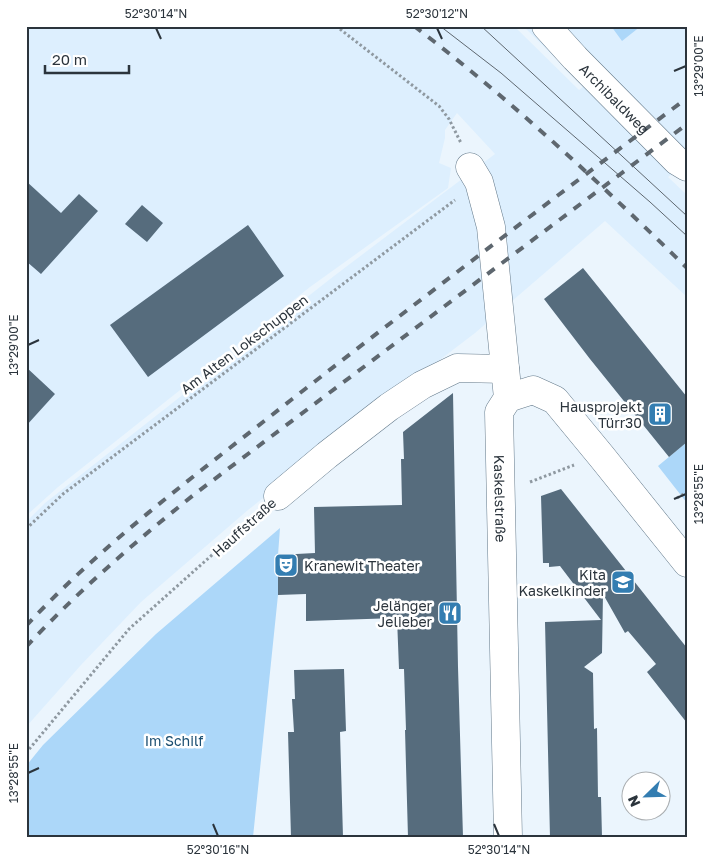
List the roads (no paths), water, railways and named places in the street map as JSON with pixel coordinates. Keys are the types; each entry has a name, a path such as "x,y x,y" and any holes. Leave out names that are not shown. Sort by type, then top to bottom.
{"street":[{"name":"Archibaldweg","path":"546,26 575,58 677,160 687,167"},
{"name":"Kaskelstraße","path":"474,174 491,227 508,398 499,412 508,837"},
{"name":"Hauffstraße","path":"278,496 389,407 422,385 457,368 505,368"},
{"path":"508,398 533,390 555,400 687,563"}],"tram line":[{"path":"440,26 501,73 687,236"},
{"path":"481,26 687,216"}],"railway":[{"path":"414,26 485,83 554,143 687,268"},
{"path":"26,626 88,565 154,508 389,324 687,98"},
{"path":"26,647 108,567 196,493 687,124"}],"place":[{"name":"Hausprojekt Türr30","path":"660,414"},
{"name":"Kranewit Theater","path":"286,565"},
{"name":"Kita Kaskelkinder","path":"623,582"},
{"name":"Jelänger Jelieber","path":"450,613"}],"park label":[{"name":"Im Schilf","path":"174,740"}]}
